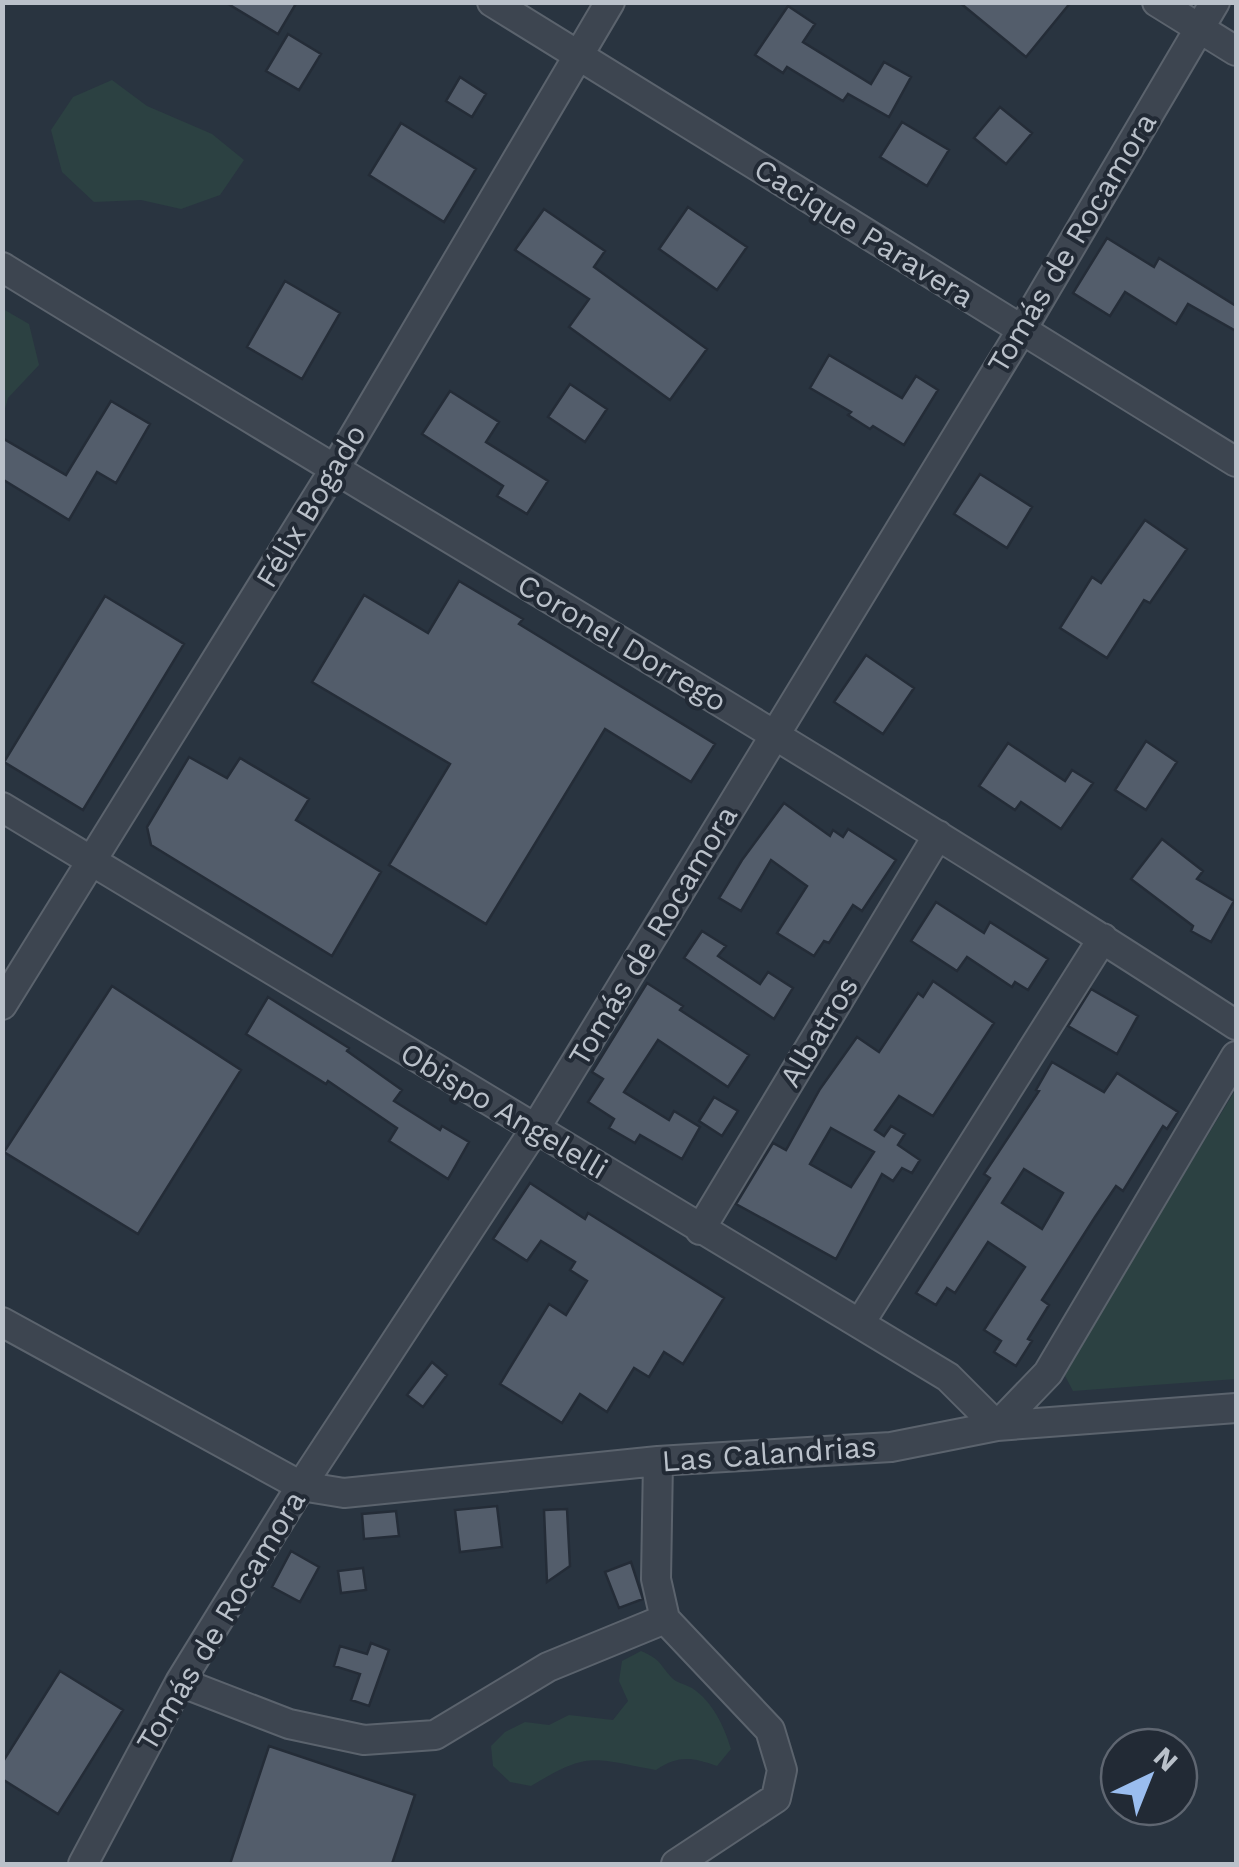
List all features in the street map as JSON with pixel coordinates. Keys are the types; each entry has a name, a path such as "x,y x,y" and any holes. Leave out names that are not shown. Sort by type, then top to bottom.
{"street":[{"name":"Cacique Paravera","path":"492,2 1236,462"},
{"name":"Félix Bogado","path":"2,1005 334,470 610,2"},
{"path":"1157,2 1236,51"},
{"name":"Tomás de Rocamora","path":"84,1864 180,1682 301,1486 535,1129 1021,331 1215,2"},
{"name":"Coronel Dorrego","path":"2,266 938,834 1236,1025"},
{"name":"Obispo Angelelli","path":"2,807 948,1377 997,1426"},
{"name":"Albatros","path":"700,1230 938,834"},
{"path":"860,1323 1103,938"},
{"path":"997,1426 1048,1373 1236,1056"},
{"path":"2,1322 301,1486"},
{"name":"Las Calandrias","path":"301,1486 344,1492 658,1461 891,1446 997,1426 1236,1408"},
{"path":"658,1461 656,1579 665,1619 770,1730 782,1770 776,1798 676,1864"},
{"path":"180,1682 289,1724 364,1740 435,1735 548,1667 665,1619"}],"green space":[{"path":"112,80 147,106 212,134 244,160 220,195 181,209 141,200 94,202 62,172 51,130 73,97"},
{"path":"3,309 29,324 39,365 8,398 3,416"},
{"path":"1236,1089 1236,1379 1073,1391 1063,1372"},
{"path":"641,1651 656,1659 673,1679 692,1688 712,1707 731,1749 717,1766 685,1759 656,1770 591,1760 566,1767 531,1786 510,1782 493,1766 491,1746 505,1732 525,1722 549,1725 569,1715 613,1720 628,1701 619,1681 622,1661"}],"building":[{"path":"225,2 297,2 278,34"},
{"path":"959,2 1071,2 1026,57"},
{"path":"788,6 815,24 803,42 871,84 884,62 911,77 889,117 848,94 843,101 787,67 783,73 755,55"},
{"path":"288,34 321,54 299,90 266,71"},
{"path":"460,77 486,94 472,117 446,101"},
{"path":"1000,107 1032,133 1006,164 974,138"},
{"path":"902,122 949,150 927,186 880,157"},
{"path":"401,123 476,169 444,222 369,175"},
{"path":"688,207 747,247 717,290 659,249"},
{"path":"544,209 605,251 594,267 707,349 670,400 569,327 589,299 515,250"},
{"path":"1107,238 1154,267 1159,258 1236,306 1236,331 1188,304 1176,324 1125,292 1110,316 1073,293"},
{"path":"285,281 340,313 302,379 247,347"},
{"path":"829,355 902,398 916,376 938,390 904,445 873,426 870,429 848,415 851,412 810,388"},
{"path":"570,384 607,409 585,442 548,417"},
{"path":"450,391 499,422 486,442 548,481 527,514 497,496 503,486 422,434"},
{"path":"111,401 150,424 116,483 97,472 69,520 2,479 2,438 66,475"},
{"path":"980,474 1032,507 1007,548 954,514"},
{"path":"1145,520 1187,549 1150,603 1144,600 1107,658 1060,628 1092,577 1101,583"},
{"path":"459,581 523,619 519,624 715,744 691,782 605,729 486,924 389,865 450,764 312,682 364,595 428,633"},
{"path":"105,596 184,644 83,810 4,762"},
{"path":"866,655 914,688 883,734 834,702"},
{"path":"1146,741 1177,762 1146,810 1115,790"},
{"path":"1008,743 1065,781 1072,770 1093,783 1061,829 1021,802 1015,810 979,786"},
{"path":"189,757 227,778 240,758 309,799 296,820 381,872 332,956 151,845 147,827"},
{"path":"784,803 830,836 833,830 843,837 848,829 896,860 862,911 853,905 829,943 824,941 814,956 777,933 807,886 771,860 741,911 719,898"},
{"path":"1162,839 1203,871 1197,879 1234,901 1211,942 1191,931 1193,926 1131,879"},
{"path":"936,902 984,933 990,922 1048,959 1028,990 1015,982 1012,987 967,957 957,971 911,941"},
{"path":"702,931 726,946 718,956 760,984 768,972 793,988 774,1019 684,958"},
{"path":"933,981 994,1023 933,1116 899,1096 875,1130 884,1136 891,1126 905,1134 898,1145 920,1160 912,1173 902,1168 893,1181 882,1174 836,1259 736,1204 773,1143 786,1150 820,1089 857,1037 879,1052 918,993 923,997","holes":["831,1128 874,1152 851,1187 810,1164"]},
{"path":"647,983 683,1006 680,1010 749,1055 728,1087 658,1040 624,1092 669,1120 674,1111 700,1127 682,1159 640,1135 635,1143 609,1128 614,1119 588,1102 603,1079 592,1072"},
{"path":"112,986 241,1070 138,1234 4,1152"},
{"path":"1091,989 1138,1016 1117,1054 1068,1026"},
{"path":"268,997 349,1048 347,1051 402,1090 394,1101 440,1130 442,1126 469,1142 448,1179 389,1141 397,1128 328,1081 326,1084 246,1034"},
{"path":"1052,1062 1104,1092 1117,1073 1178,1112 1167,1129 1163,1126 1123,1191 1116,1186 1042,1300 1049,1305 1016,1366 994,1352 1001,1341 984,1330 1025,1267 1021,1264 988,1242 955,1293 947,1288 936,1305 916,1293 990,1178 984,1174 1039,1091 1036,1090","holes":["1024,1169 1063,1193 1042,1229 1002,1203"]},
{"path":"714,1097 738,1111 722,1136 699,1121"},
{"path":"530,1183 585,1219 588,1213 724,1298 683,1364 664,1352 649,1377 634,1368 607,1412 580,1394 562,1423 500,1384 549,1304 566,1315 587,1281 570,1270 575,1262 541,1241 527,1261 493,1239"},
{"path":"432,1362 447,1375 423,1407 407,1395"},
{"path":"497,1506 502,1547 460,1552 455,1510"},
{"path":"567,1509 570,1566 547,1582 544,1510"},
{"path":"396,1511 399,1536 364,1539 362,1514"},
{"path":"291,1551 319,1567 300,1602 272,1587"},
{"path":"631,1562 643,1599 619,1608 605,1572"},
{"path":"363,1568 366,1590 341,1593 338,1571"},
{"path":"371,1643 389,1650 369,1706 351,1700 360,1674 334,1666 340,1646 367,1654"},
{"path":"60,1671 123,1710 58,1814 2,1779 2,1763"},
{"path":"269,1746 415,1795 392,1864 230,1864"}]}
